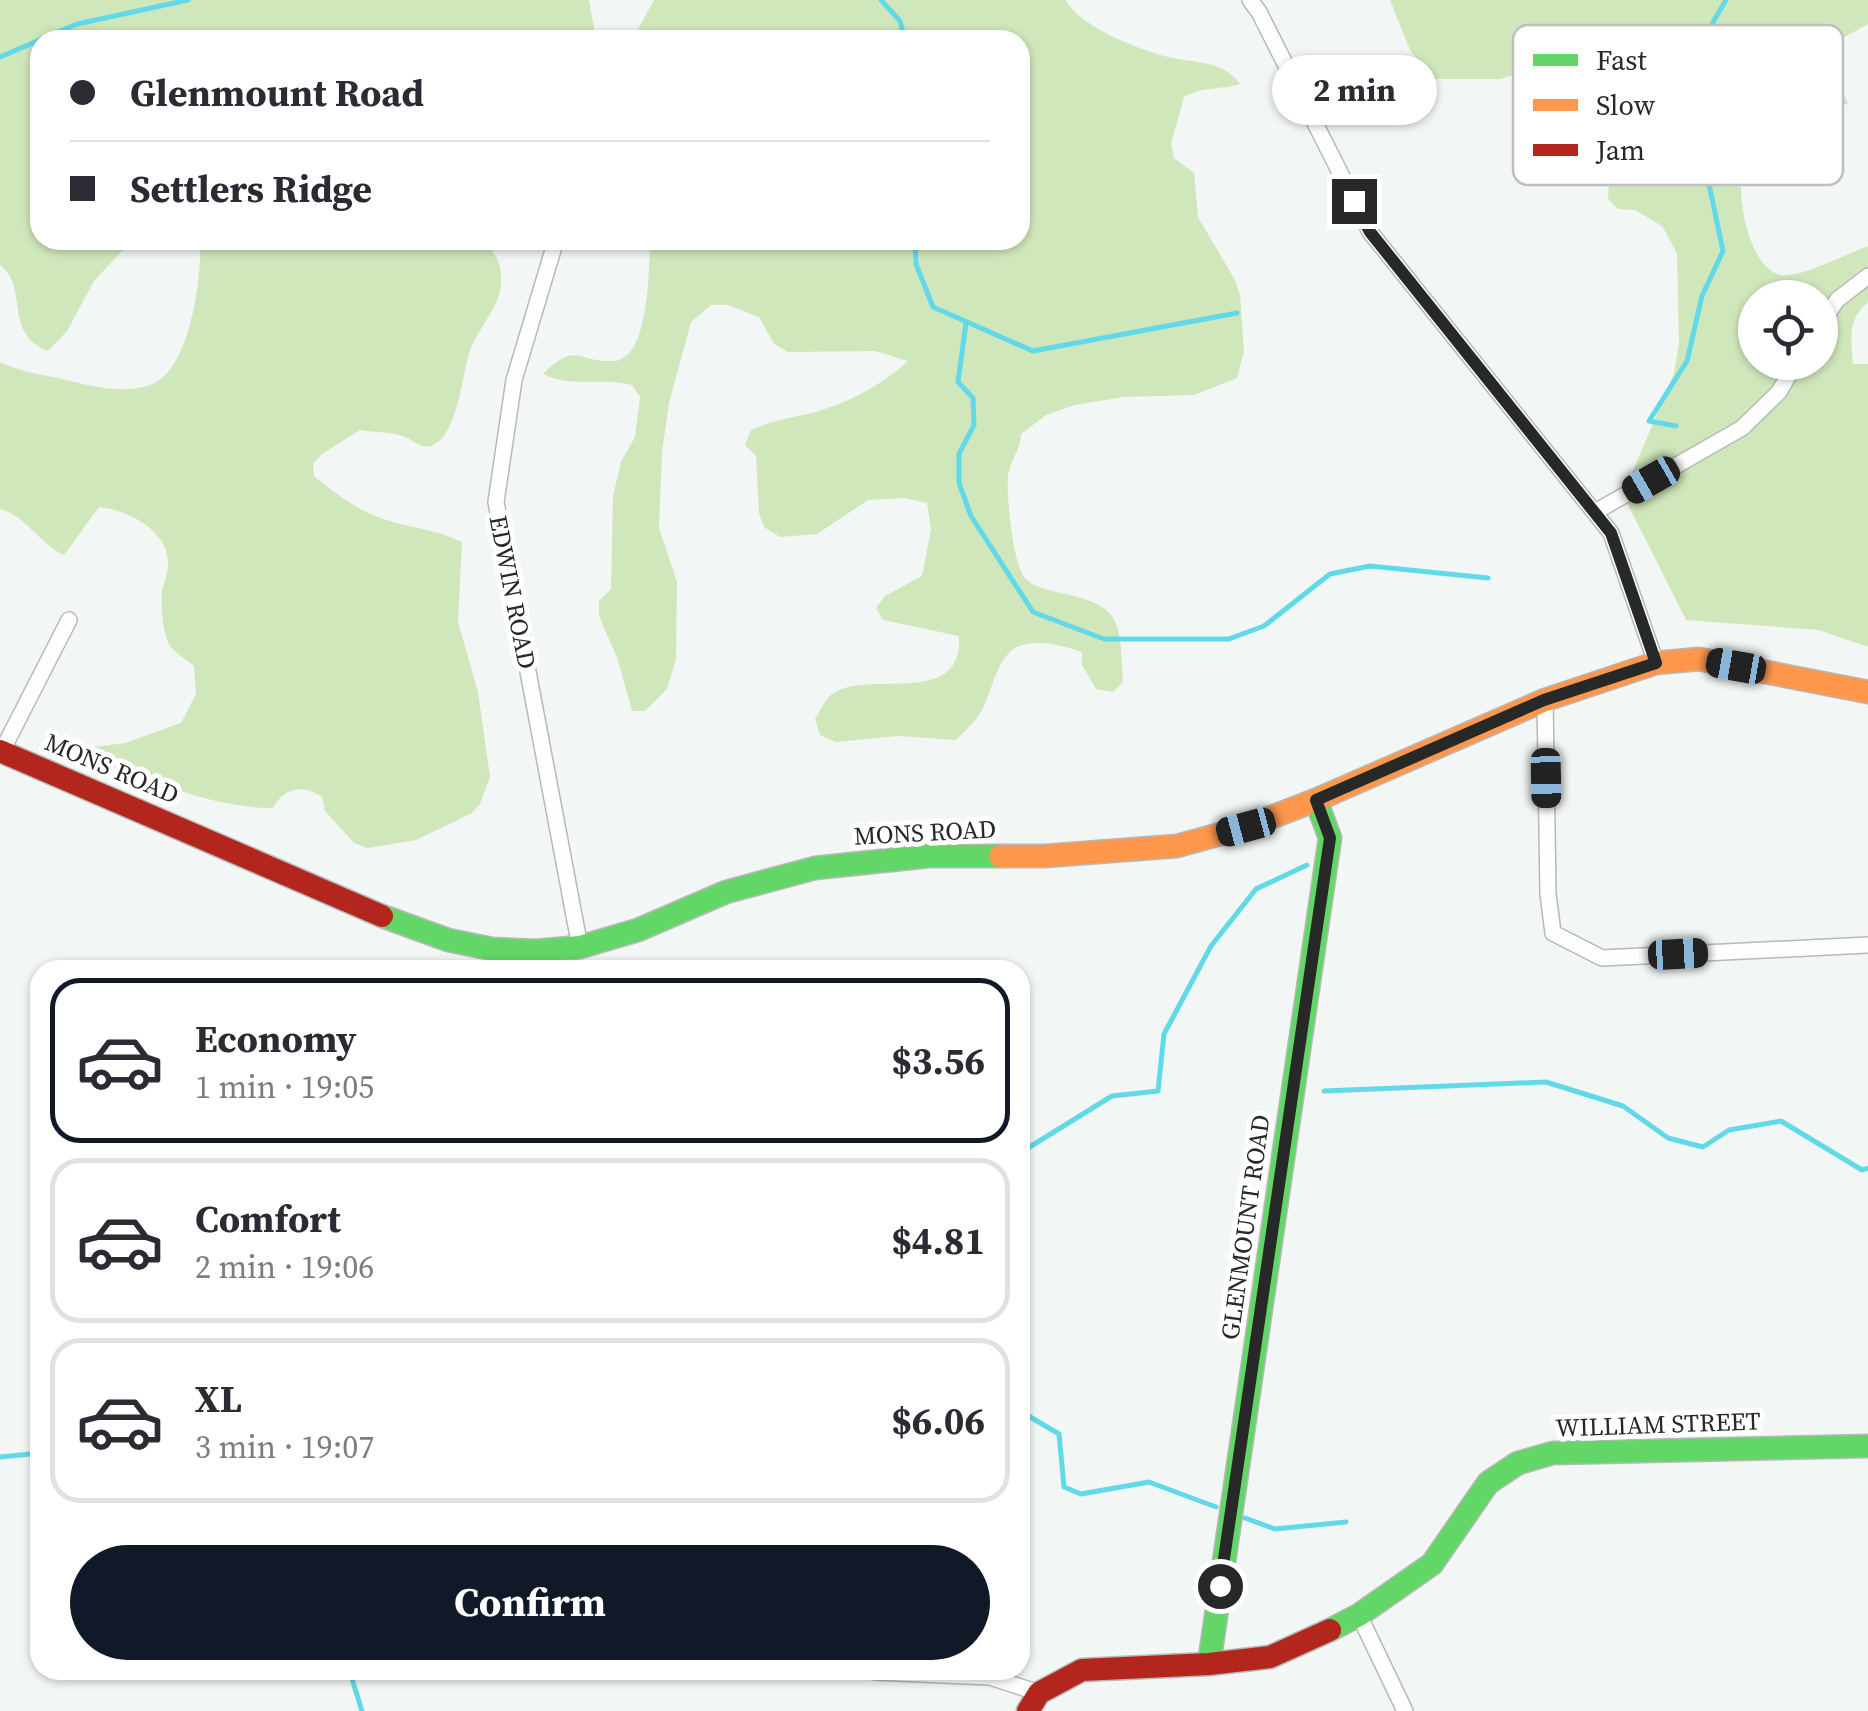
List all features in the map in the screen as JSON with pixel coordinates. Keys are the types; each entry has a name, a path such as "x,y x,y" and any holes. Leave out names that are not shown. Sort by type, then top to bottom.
{"main road":[{"name":"MONS ROAD","path":"1,751 382,916 448,940 492,949 536,951 580,948 638,930 726,892 816,868 929,856 1045,856 1177,846 1246,827 1544,700 1656,663 1699,659 1868,692"},
{"name":"GLENMOUNT ROAD","path":"1209,1664 1330,838 1316,800"},
{"name":"WILLIAM STREET","path":"1034,1702 1082,1670 1209,1664 1270,1656 1306,1643 1358,1616 1432,1564 1488,1483 1518,1463 1553,1452 1868,1446"}],"street":[{"path":"1250,0 1260,12 1370,232 1611,533 1656,663"},
{"name":"EDWIN ROAD","path":"553,250 514,380 496,502 580,948"},
{"path":"1838,299 1868,276"},
{"path":"1595,512 1742,428 1785,380"},
{"path":"1,751 69,620"},
{"path":"1544,700 1548,894 1553,933 1602,958 1868,946"},
{"path":"1358,1616 1406,1711"},
{"name":"WILLIAM STREET","path":"994,1680 1034,1702"}],"green space":[{"path":"0,0 589,0 594,30 30,30 30,250 123,250 94,281 67,331 48,351 25,333 14,286 0,265"},
{"path":"654,0 1066,0 1083,19 1111,36 1156,54 1217,66 1240,84 1184,97 1171,144 1174,158 1194,173 1198,217 1240,295 1244,351 1237,378 1194,395 1123,397 1075,405 1046,415 1021,434 1009,471 1011,527 1025,578 1038,587 1102,607 1117,625 1123,682 1113,692 1096,689 1082,665 1082,652 1033,643 1008,654 982,710 956,740 897,736 836,742 820,735 815,719 832,694 868,684 930,680 946,673 956,659 959,636 883,620 876,608 885,596 922,576 931,530 927,503 905,498 868,500 817,534 780,537 764,527 759,513 756,456 745,445 751,430 846,401 908,361 875,351 788,352 774,344 759,317 728,305 711,305 691,322 669,403 662,452 659,528 677,582 676,659 667,689 645,711 632,711 618,660 599,616 599,601 611,589 613,496 621,462 635,437 640,397 632,385 564,380 543,374 571,355 601,361 626,356 641,329 650,250 1030,250 1030,30 638,30"},
{"path":"1390,0 1868,0 1868,24 1843,38 1843,25 1513,25 1513,75 1500,79 1432,79 1410,50"},
{"path":"1609,185 1741,185 1749,236 1767,268 1780,275 1811,269 1868,246 1868,302 1853,323 1851,338 1853,364 1868,364 1868,647 1819,630 1686,620 1623,495 1674,373 1679,343 1677,253 1662,226 1635,210 1618,209 1608,199"},
{"path":"200,250 492,250 499,264 499,294 472,345 453,418 441,439 425,446 400,435 360,430 313,464 314,476 364,511 462,542 458,622 478,692 490,777 480,804 472,813 416,840 368,848 354,843 325,811 322,797 308,790 288,792 273,808 249,807 177,790 84,757 94,747 125,743 181,723 196,694 194,666 172,649 165,634 162,591 168,561 166,550 153,531 133,517 99,507 64,555 18,518 0,509 0,362 98,387 129,389 150,385 164,377 184,343 199,276"}],"waterway":[{"path":"63,30 188,0"},
{"path":"881,0 900,21 902,30"},
{"path":"1711,25 1726,0"},
{"path":"0,57 30,44"},
{"path":"1676,426 1649,421 1687,361 1702,296 1723,251 1709,185"},
{"path":"915,250 916,264 933,307 1033,351 1237,313"},
{"path":"966,323 958,382 973,398 974,425 959,454 959,483 971,516 1033,612 1104,639 1229,639 1264,626 1330,574 1370,566 1488,578"},
{"path":"1030,1147 1112,1096 1158,1091 1164,1034 1211,946 1256,889 1307,865"},
{"path":"1324,1091 1546,1082 1623,1106 1668,1138 1703,1147 1729,1130 1781,1121 1862,1170 1868,1168"},
{"path":"1030,1417 1059,1434 1064,1487 1081,1494 1149,1482 1216,1507"},
{"path":"0,1457 30,1454"},
{"path":"1245,1518 1275,1529 1346,1522"},
{"path":"352,1680 362,1711"}],"traffic: fast":[{"path":"1209,1664 1330,838 1316,800"},
{"path":"382,916 448,940 492,949 580,947 638,930 726,892 815,868 929,856 1000,856"},
{"path":"1330,1630 1359,1615 1432,1564 1488,1483 1518,1463 1553,1453 1868,1446"}],"traffic: slow":[{"path":"1000,856 1177,846 1246,827 1545,700 1656,663 1699,659 1868,692"}],"traffic: jam":[{"path":"0,751 382,916"},
{"path":"1028,1711 1039,1693 1082,1670 1270,1657 1330,1630"}],"route":[{"path":"1220,1586 1330,838 1316,800 1544,700 1656,663 1611,533 1370,232 1354,201"}]}
